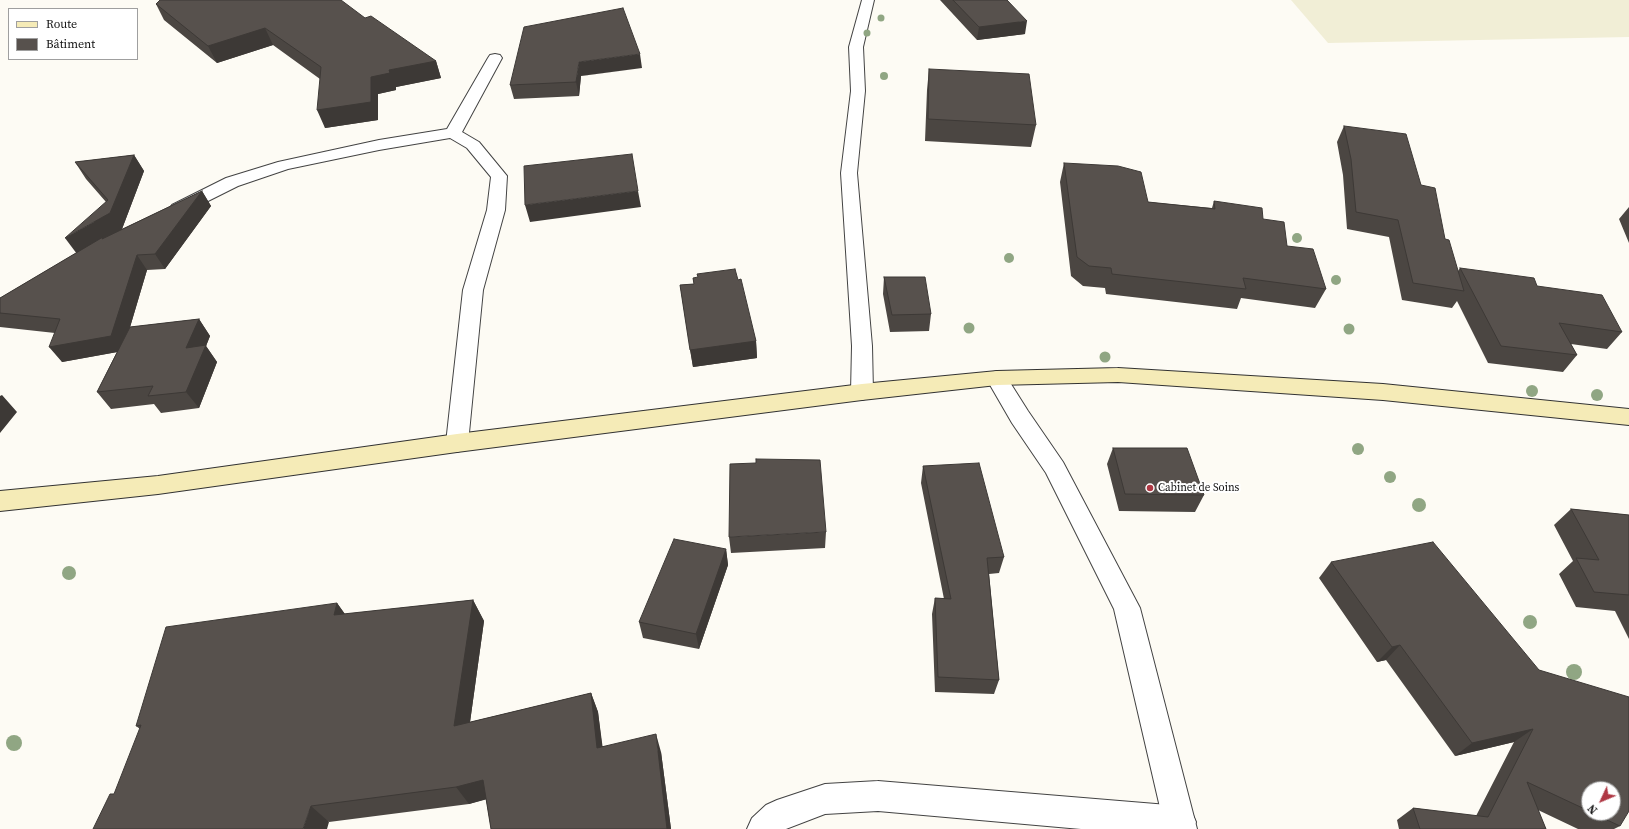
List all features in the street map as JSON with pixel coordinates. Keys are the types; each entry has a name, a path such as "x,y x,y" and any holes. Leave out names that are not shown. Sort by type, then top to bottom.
{"main road":[{"path":"0,501 158,485 457,443 862,392 997,378 1118,375 1383,392 1629,417"}],"street":[{"path":"862,392 862,346 849,173 858,91 856,46 868,0"},
{"path":"453,133 495,58"},
{"path":"164,216 232,182 284,165 379,145 453,133 473,145 499,176 496,210 473,290 457,443"},
{"path":"763,829 776,816 825,799 878,796 1181,826 1126,608 1055,468 1020,417 997,378"}],"shaded area":[{"path":"1291,0 1629,0 1629,37 1328,43"}],"building":[{"path":"160,0 341,0 365,18 371,16 436,61 389,70 390,73 371,77 371,102 317,110 321,67 265,28 208,46 156,4"},
{"path":"953,0 1007,0 1027,21 979,27"},
{"path":"623,8 640,54 579,62 576,82 510,85 524,27"},
{"path":"929,69 1029,74 1036,125 928,119"},
{"path":"1344,126 1406,134 1421,185 1435,188 1445,239 1449,240 1464,291 1413,283 1398,220 1356,212 1351,159"},
{"path":"632,154 638,191 525,205 524,166"},
{"path":"134,155 110,213 65,238 108,200 75,162"},
{"path":"1064,163 1118,166 1141,172 1148,202 1215,209 1214,201 1262,208 1263,219 1284,222 1287,246 1313,249 1326,289 1243,278 1246,289 1112,274 1111,268 1089,266 1077,257"},
{"path":"202,191 155,254 137,255 111,336 49,347 60,319 0,313 0,298 103,237 102,239"},
{"path":"1460,268 1534,278 1537,286 1602,295 1622,332 1559,323 1577,355 1501,346"},
{"path":"735,269 738,280 741,279 756,341 690,350 680,285 694,284 693,278 698,277 697,274"},
{"path":"884,277 925,277 931,314 892,315"},
{"path":"199,319 186,348 206,345 186,392 148,396 153,386 97,392 130,327"},
{"path":"1113,448 1187,448 1204,495 1125,494"},
{"path":"756,459 820,460 826,532 729,537 730,464 756,463"},
{"path":"979,463 1004,557 987,558 999,680 938,677 935,598 951,599 923,466"},
{"path":"1571,509 1629,515 1629,595 1594,592 1576,558 1599,560"},
{"path":"674,539 726,549 696,634 639,622"},
{"path":"1433,542 1539,670 1629,697 1629,811 1620,826 1609,821 1621,821 1621,781 1581,781 1581,807 1527,782 1546,829 1420,829 1413,808 1488,817 1533,729 1472,743 1400,645 1392,647 1331,562"},
{"path":"473,600 454,726 591,693 597,748 656,734 667,829 491,829 483,780 456,787 311,806 303,829 93,829 110,794 114,794 141,725 136,726 166,627 337,603 334,615"}],"place":[{"name":"Cabinet de Soins","path":"1150,488"}]}
